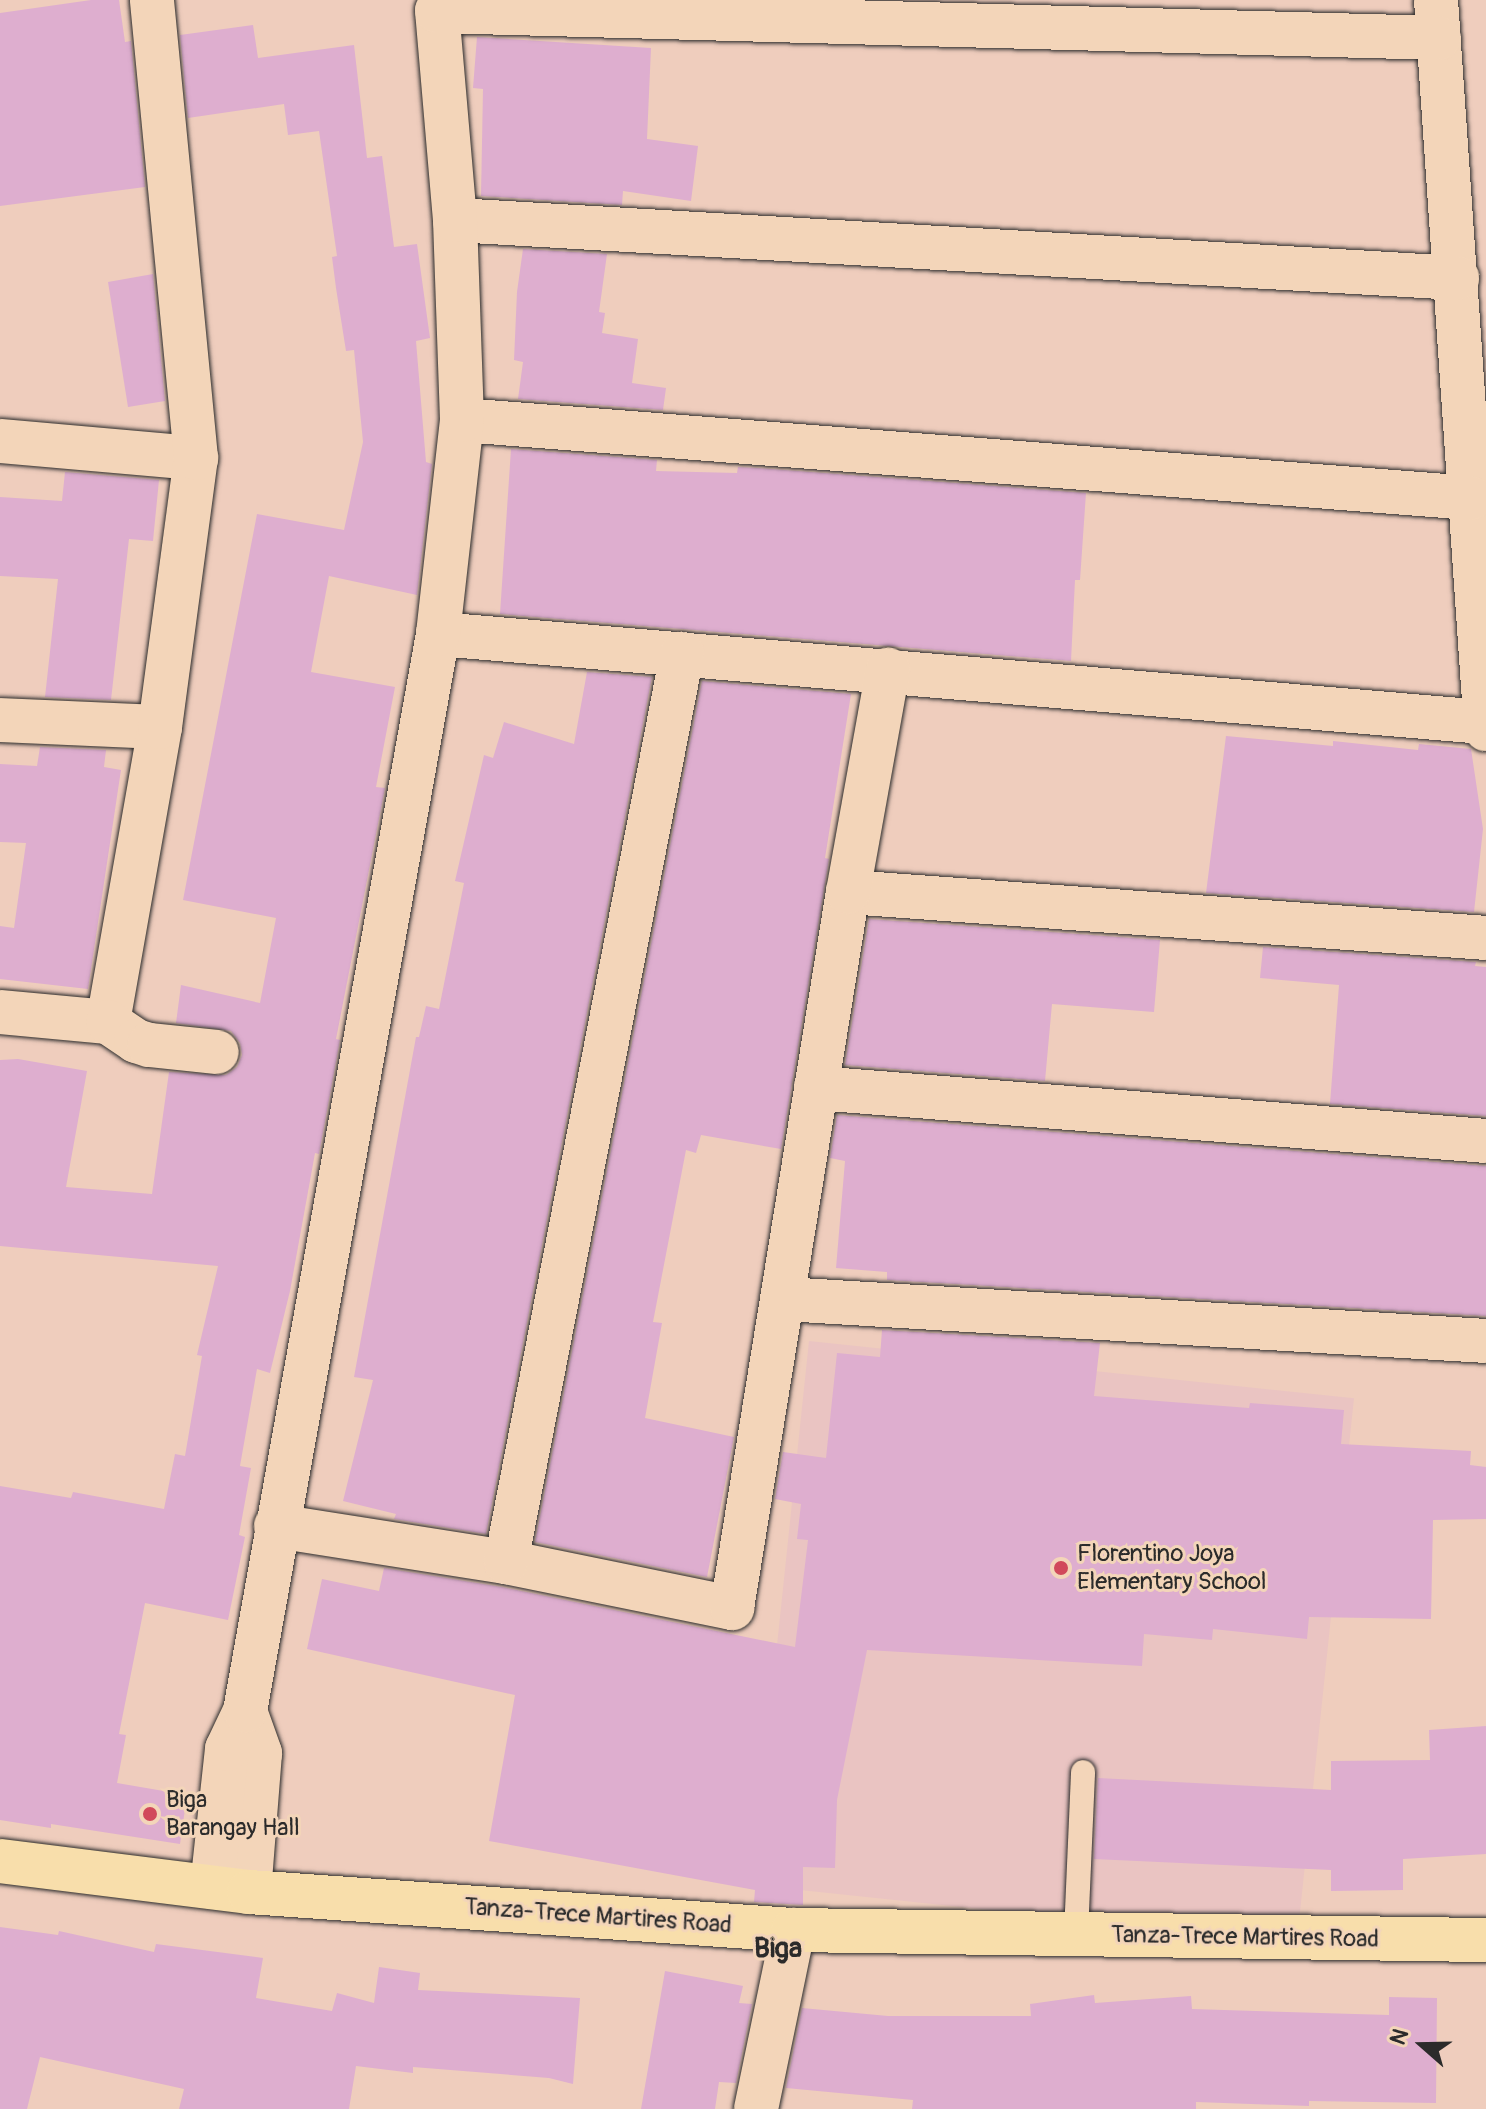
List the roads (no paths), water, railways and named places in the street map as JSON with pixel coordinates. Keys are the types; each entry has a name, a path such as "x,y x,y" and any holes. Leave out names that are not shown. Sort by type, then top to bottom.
{"main road":[{"name":"Tanza-Trece Martires Road","path":"0,1861 230,1890 793,1930 1486,1940"}],"street":[{"path":"108,1022 160,727 196,458 152,0"},
{"path":"230,1890 260,1753 245,1711 438,634 462,420 455,220 428,5 1438,19 1485,725 888,670 438,634"},
{"path":"455,220 1457,278"},
{"path":"462,420 1471,498"},
{"path":"0,441 196,458"},
{"path":"506,1562 682,654"},
{"path":"276,1526 506,1562 732,1608 848,892 888,670"},
{"path":"0,720 160,727"},
{"path":"848,892 1486,938"},
{"path":"0,1012 108,1022 136,1041 149,1045 217,1052"},
{"path":"816,1088 1486,1141"},
{"path":"784,1299 1486,1341"},
{"path":"756,2109 793,1930"}],"lane":[{"path":"1076,1934 1083,1772"}],"place":[{"name":"Florentino Joya Elementary School","path":"1061,1568"},
{"name":"Biga Barangay Hall","path":"150,1814"}],"district":[{"name":"Biga","path":"778,1949"}]}
